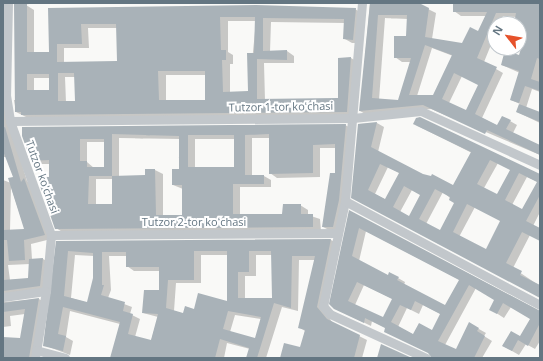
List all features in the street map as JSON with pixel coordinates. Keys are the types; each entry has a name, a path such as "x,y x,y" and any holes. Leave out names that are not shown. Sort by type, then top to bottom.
{"street":[{"name":"Tutzor koʻchasi","path":"8,3 6,95 10,121 50,235 46,291 35,354"},
{"path":"362,3 345,201 322,301 324,309 426,358"},
{"name":"Tutzor 1-tor koʻchasi","path":"10,121 353,118 421,111 540,165"},
{"path":"345,201 540,305"},
{"name":"Tutzor 2-tor koʻchasi","path":"50,235 338,233"},
{"path":"3,297 46,291"},
{"path":"35,354 65,358"}],"building":[{"path":"370,3 421,4 429,8 425,37 462,43 470,27 478,31 487,12 453,12 453,3 540,3 540,59 537,58 531,79 540,82 540,91 525,86 519,103 510,100 519,71 501,65 503,56 527,56 527,16 515,16 516,13 496,13 495,16 487,16 487,34 477,58 497,67 475,114 497,125 502,116 511,120 506,129 540,145 540,155 487,130 485,134 423,105 359,111","holes":["378,15 407,15 406,36 394,36 394,58 411,58 398,100 372,98","425,45 452,55 433,95 409,95","454,73 478,85 466,110 442,99"]},
{"path":"14,4 27,4 27,52 49,52 48,8 256,5 356,8 353,40 343,39 344,19 263,18 263,51 287,50 287,60 257,59 257,99 338,98 338,58 351,57 347,112 21,115 21,112 15,112","holes":["220,17 255,17 254,53 247,53 248,91 223,92 222,60 226,60 226,50 221,50","81,24 116,24 117,61 57,62 57,44 82,44","158,71 205,71 205,100 159,100","58,73 74,73 75,101 58,101","27,74 49,74 49,90 27,90"]},
{"path":"519,104 540,112 540,122 516,112"},
{"path":"420,117 540,174 540,195 526,221 540,228 540,241 522,232 506,263 522,271 520,275 540,285 540,298 351,198 358,124 377,122 371,147 423,174 431,176 432,174 453,185 471,152 413,124 416,118","holes":["490,160 510,170 497,194 477,184","380,164 399,173 385,199 368,190","519,173 537,182 522,209 505,200","404,186 420,195 409,216 393,207","435,189 450,197 449,200 454,203 440,230 419,219","467,204 500,221 486,249 453,232"]},
{"path":"346,124 339,200 333,227 322,227 330,173 335,173 335,144 313,145 313,173 269,174 269,134 245,135 245,175 264,175 264,184 233,184 233,214 282,214 283,204 301,204 301,214 313,214 313,227 55,229 37,177 49,177 49,160 31,161 22,136 22,127","holes":["112,134 179,136 179,169 172,169 172,185 182,185 182,215 156,215 155,169 145,169 145,175 112,176","188,135 234,135 234,167 188,167","80,139 104,139 104,167 87,167 87,161 80,161","89,176 112,176 112,204 88,204"]},
{"path":"5,127 21,182 24,178 45,235 24,240 25,260 9,261 7,240 3,240 3,230 24,229 8,178 13,177 3,151 3,128"},
{"path":"349,210 540,311 540,323 528,346 518,340 512,351 502,346 511,331 520,336 530,319 503,303 497,314 489,310 494,300 469,285 438,341 456,349 469,322 479,328 477,331 485,336 474,358 432,358 428,353 384,332 385,328 365,318 364,323 334,309 329,304","holes":["359,228 459,280 445,305 397,280 399,277 389,272 388,275 352,256","357,282 392,299 383,317 348,301","415,301 440,314 432,330 419,323 413,334 391,322 400,305 411,310"]},
{"path":"331,239 317,307 327,319 360,335 354,358 280,358 284,343 300,347 305,330 298,328 315,256 292,256 291,308 274,303 257,358 246,358 249,348 220,339 215,358 110,358 120,322 63,307 58,334 66,336 63,351 43,346 56,241","holes":["68,251 93,253 93,278 87,302 64,296","194,251 227,251 227,301 198,293 194,309 185,306 183,313 166,308 168,280 194,280","249,251 271,251 272,298 238,298 238,272 249,272","102,252 126,252 126,267 159,267 159,290 144,290 142,313 158,314 151,340 128,334 133,314 123,311 125,302 101,295 104,285 102,285","228,311 261,317 255,338 223,329"]},
{"path":"43,258 40,286 3,291 3,280 28,278 29,259"},
{"path":"39,298 29,358 3,358 3,337 20,338 25,309 3,312 3,303"},
{"path":"381,344 412,358 377,358"}]}
